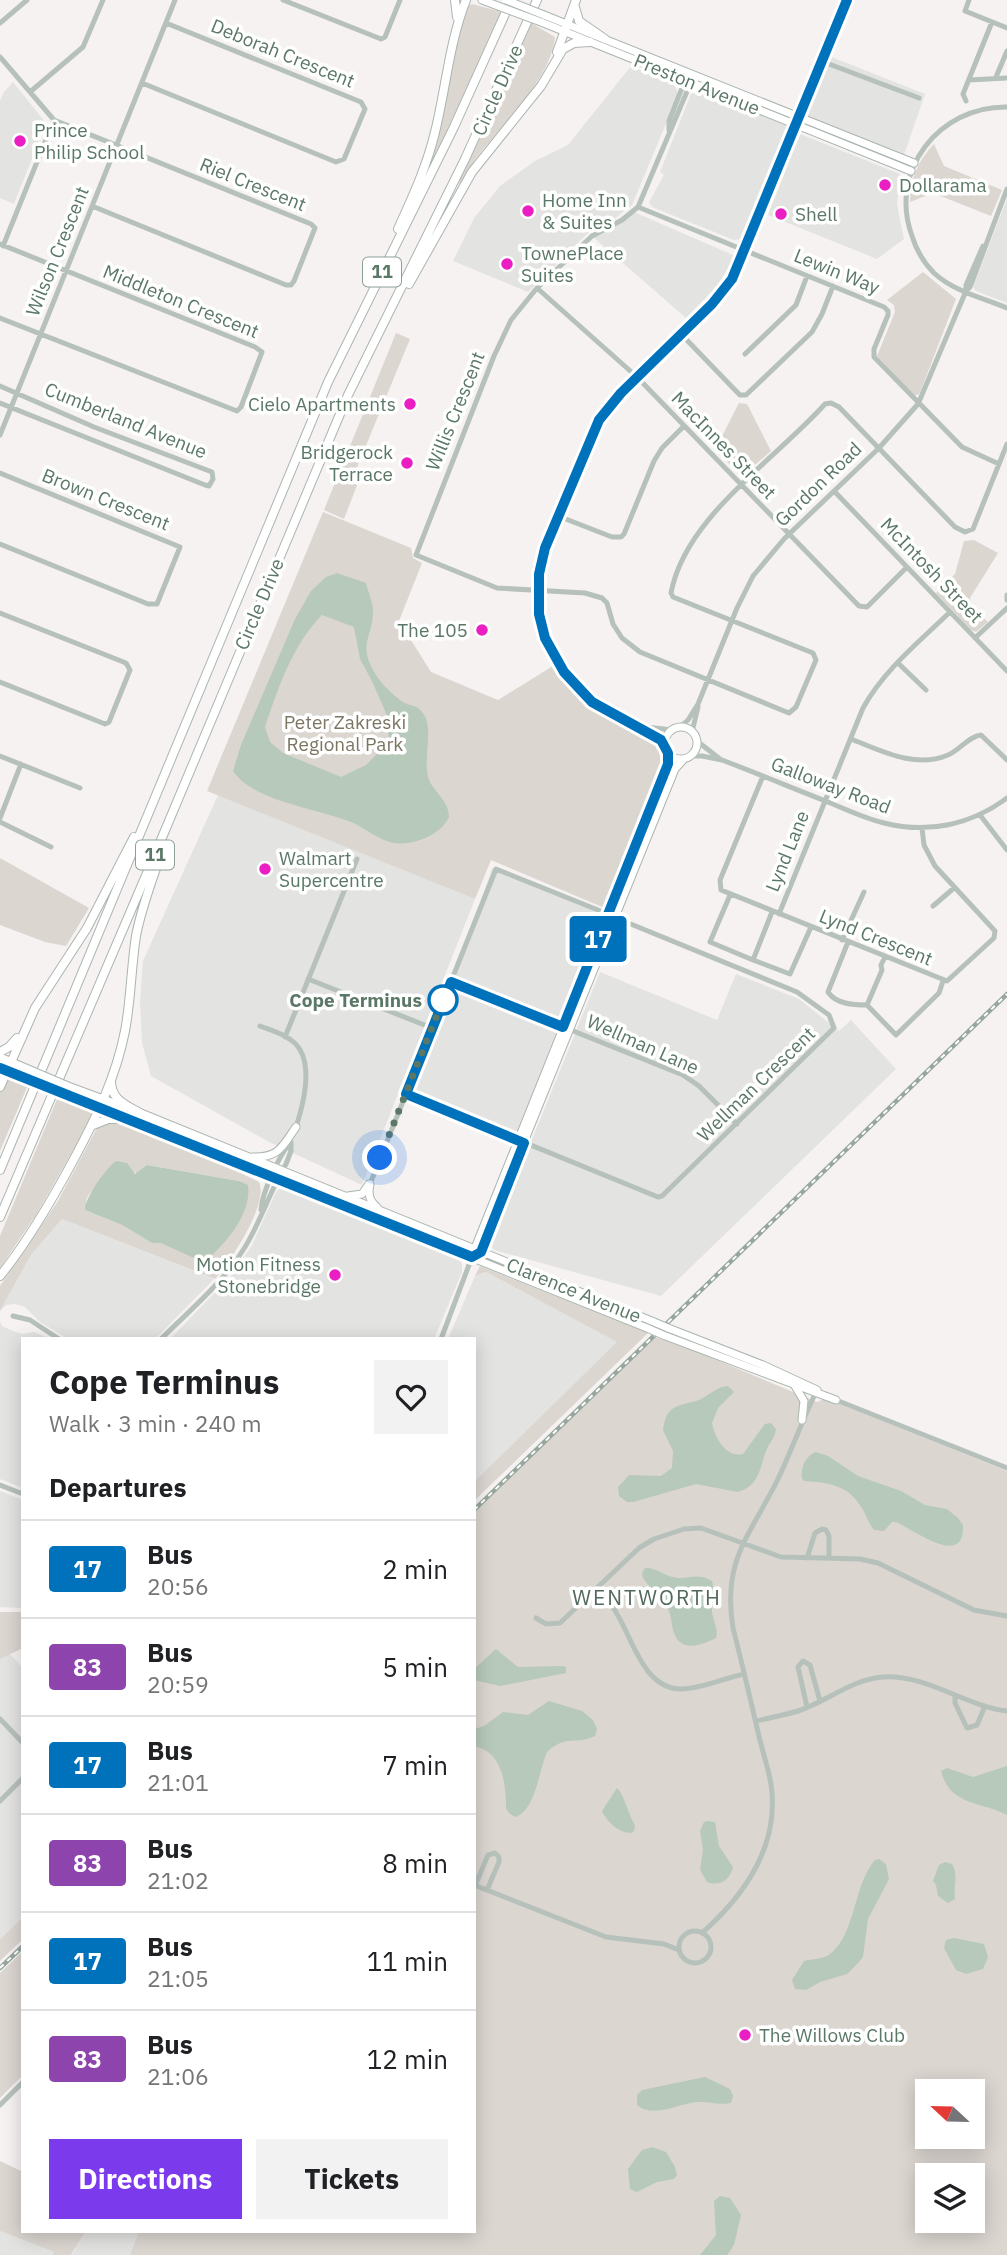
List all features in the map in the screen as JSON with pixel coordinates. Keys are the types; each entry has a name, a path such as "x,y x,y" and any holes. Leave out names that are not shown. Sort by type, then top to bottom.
{"highway":[{"path":"349,340 429,155 455,32 458,12 454,0"},
{"path":"455,32 466,0"},
{"name":"Circle Drive","path":"0,1170 328,382 454,127 511,0"},
{"name":"Circle Drive","path":"0,1217 343,407 489,110 537,0"},
{"path":"549,71 576,2"},
{"path":"576,2 579,20 605,38"},
{"path":"372,347 472,172 568,45 590,42"},
{"path":"0,1276 37,1223 93,1125 104,1099 125,1030 137,934 145,900 190,768"},
{"path":"0,1087 3,1070 35,1008 81,939 118,864 145,820"},
{"path":"0,1054 28,1024"},
{"path":"112,1076 111,1087 116,1098 140,1112"},
{"path":"93,1125 108,1119 123,1119"}],"main road":[{"name":"Preston Avenue","path":"482,0 542,18"},
{"name":"Preston Avenue","path":"506,0 590,42 688,81 914,163"},
{"name":"Preston Avenue","path":"566,28 605,38 690,72 911,171"},
{"path":"475,1253 665,774 667,736 676,729 692,732 697,741 696,750 675,769 617,918 566,1028"},
{"path":"667,749 676,759 688,757"},
{"name":"Clarence Avenue","path":"0,1054 68,1086 140,1112 246,1157 277,1174 795,1386 814,1390"},
{"name":"Clarence Avenue","path":"3,1070 123,1119 342,1196 475,1253"},
{"path":"246,1157 271,1156 278,1152 296,1127"},
{"path":"342,1196 358,1196 370,1184"},
{"path":"370,1184 369,1198 382,1213"},
{"name":"Clarence Avenue","path":"665,1331 762,1365 836,1400"},
{"path":"795,1386 804,1401 801,1422"}],"street":[{"path":"0,23 27,0"},
{"path":"30,92 83,47 103,0"},
{"name":"Wilson Crescent","path":"0,435 175,0"},
{"path":"284,0 381,38 385,37 400,0"},
{"path":"667,749 657,736 592,702 564,672 545,638 539,614 538,591 542,561 599,420 637,377 724,290 745,251 847,0"},
{"path":"969,0 965,11 1007,28"},
{"path":"966,101 963,94 992,22"},
{"name":"Deborah Crescent","path":"142,83 336,162 344,159 365,108 361,102 166,23"},
{"path":"996,77 1007,51"},
{"path":"0,57 54,120 116,146"},
{"path":"821,61 919,99"},
{"path":"690,72 638,207 745,251"},
{"path":"970,80 1007,78"},
{"path":"1007,107 972,112 948,123 928,142 911,171 906,214 916,247 934,273 951,284 1007,308"},
{"path":"54,120 2,245 66,271"},
{"name":"Riel Crescent","path":"92,206 291,285 315,228 311,224 116,146"},
{"name":"Gordon Road","path":"676,729 688,720 698,704 732,620 753,576 766,558 878,448 918,404 974,278 1007,189"},
{"name":"Willis Crescent","path":"538,591 497,587 445,568 415,553 511,320 537,288 592,236 622,220 638,207"},
{"name":"Lewin Way","path":"745,251 888,311 872,353 918,404"},
{"name":"Middleton Crescent","path":"41,334 237,411 261,358 262,352 256,347 66,271"},
{"path":"745,354 796,304 807,276"},
{"path":"681,334 740,395 746,395 812,332 833,286"},
{"name":"MacInnes Street","path":"537,288 637,377 863,608 907,568"},
{"path":"0,318 41,334"},
{"name":"Cumberland Avenue","path":"0,386 106,432 212,472 213,479 209,486 205,485 0,403"},
{"path":"538,591 585,593 603,598 613,624 622,638 635,649 789,713 796,707 816,660 813,653 673,597 670,593 681,564 701,530 741,485 825,404 831,403 839,407 955,527 965,532 973,529 1007,444"},
{"path":"918,404 962,447 999,464"},
{"path":"558,516 612,537 621,537 662,447 684,426"},
{"name":"Brown Crescent","path":"0,473 180,547 158,604 148,604 0,544"},
{"path":"644,485 653,489"},
{"name":"McIntosh Street","path":"834,491 1007,671"},
{"path":"833,594 841,587"},
{"path":"975,638 1007,608"},
{"name":"Lynd Lane","path":"779,914 871,694 950,612"},
{"path":"0,613 126,663 130,670 109,722 105,724 0,682"},
{"path":"898,663 926,690"},
{"name":"Gordon Road","path":"692,732 698,704"},
{"path":"639,726 676,729"},
{"path":"851,739 897,757 920,761 948,755 967,744 972,737 981,736 1007,760"},
{"name":"Galloway Road","path":"697,741 722,760"},
{"path":"0,756 80,788"},
{"name":"Galloway Road","path":"688,757 702,756 722,760 883,823 922,828 953,824 980,815 1007,798"},
{"path":"21,764 0,820 51,848"},
{"path":"763,776 720,880 721,890 730,895 710,942 790,974 811,927"},
{"path":"980,815 1007,850"},
{"name":"Lynd Crescent","path":"730,895 943,981 951,979 995,934 992,927 954,888 930,858 924,845 922,828"},
{"path":"285,1037 357,859"},
{"path":"370,1184 496,869 608,914"},
{"path":"933,905 954,888"},
{"path":"864,892 828,992 832,998 845,1003 867,1005 896,1035 939,993 943,981"},
{"path":"753,960 772,912"},
{"name":"Wellman Crescent","path":"520,1141 662,1196 834,1028 832,1020 823,1010 797,992 617,918"},
{"path":"867,1005 882,970 884,957"},
{"path":"308,979 432,1028"},
{"name":"Wellman Lane","path":"451,982 689,1078 737,1124"},
{"path":"163,1337 231,1267 246,1245 261,1210 261,1203 291,1151 290,1142 303,1100 303,1058 296,1045 260,1026"},
{"path":"406,1094 520,1141"},
{"path":"442,1337 475,1253"},
{"path":"13,1315 30,1320 56,1337"},
{"path":"476,1886 606,1937 664,1944 679,1950 687,1961 700,1962 709,1953 709,1940 719,1918 757,1866 769,1835 772,1800 771,1783 730,1610 731,1581 742,1543 778,1479 814,1390"},
{"name":"Clarence Avenue","path":"836,1400 1007,1468"},
{"path":"0,1485 21,1493"},
{"path":"536,1618 546,1624 560,1623 639,1548 654,1539 684,1529 701,1528 781,1557 860,1559 878,1563 974,1610 1007,1616"},
{"path":"807,1558 815,1533 822,1529 826,1530 829,1536 830,1558"},
{"path":"596,1589 612,1605 645,1668 659,1682 672,1688 683,1689 744,1674"},
{"path":"807,1707 798,1667 803,1661 810,1665 820,1701"},
{"path":"756,1721 807,1707 856,1684 883,1676 905,1678 1007,1711"},
{"path":"954,1695 967,1728 977,1726 985,1706"},
{"path":"0,1719 21,1741"},
{"path":"0,1801 21,1780"},
{"path":"476,1884 488,1855 495,1853 499,1862 487,1890"},
{"path":"702,1933 719,1918"},
{"path":"664,1944 681,1940 690,1932 702,1933 709,1940"},
{"path":"679,1950 681,1940"},
{"path":"0,2105 21,2084"}],"shaded area":[{"path":"829,56 925,94 904,155 807,116"},
{"path":"631,66 675,85 678,95 632,205 614,219 591,230 528,292 453,261 474,218 500,186 535,161 568,145"},
{"name":"Prince Philip School","path":"13,82 46,123 14,204 0,198 0,101"},
{"path":"697,91 785,123 788,131 742,239 734,240 652,207 649,202 664,175 660,172 691,94"},
{"path":"800,134 900,174 897,205 904,239 877,259 768,215"},
{"path":"1007,199 1007,303 976,291 973,287"},
{"path":"634,212 735,256 718,285 686,318 592,236"},
{"path":"337,573 366,583 373,610 367,645 371,666 389,691 405,703 418,708 427,722 429,780 444,802 449,817 440,829 418,841 394,843 351,822 271,797 243,782 233,771 241,745 295,619 311,591 326,577","holes":["322,615 354,627 360,659 389,720 388,743 366,765 341,777 283,753 270,742 265,727 295,653"]},
{"path":"218,795 475,899 362,1185 269,1142 151,1076 142,1043 140,1002 143,961"},
{"path":"492,868 608,914 517,1140 406,1094 471,932"},
{"path":"600,972 717,1020 736,974 799,999 839,1031 851,1020 896,1069 661,1296 494,1250 490,1243"},
{"path":"116,1161 127,1163 135,1174 147,1165 239,1181 248,1185 246,1206 236,1226 222,1244 207,1259 196,1259 161,1243 152,1243 122,1225 85,1210 96,1184"},
{"path":"282,1187 347,1210 448,1251 458,1258 462,1264 462,1272 435,1337 172,1337 231,1276 252,1245 276,1192"},
{"path":"62,1219 214,1279 157,1337 65,1337 40,1322 25,1307 6,1305 0,1311 31,1255"},
{"path":"486,1272 618,1342 476,1480 476,1337 449,1337 475,1276"},
{"path":"0,1322 2,1326 13,1331 23,1334 34,1332 46,1337 21,1337 21,1487 0,1479"},
{"path":"728,1386 734,1392 718,1408 712,1423 722,1446 731,1453 743,1454 765,1424 771,1423 776,1429 755,1481 738,1492 696,1484 633,1502 627,1502 619,1496 618,1487 629,1475 661,1476 672,1468 673,1451 663,1430 668,1413 677,1406 696,1401"},
{"path":"816,1452 828,1456 858,1476 901,1491 925,1505 947,1509 963,1525 961,1538 956,1544 937,1543 896,1522 892,1522 884,1531 874,1530 858,1502 845,1490 831,1484 802,1479 804,1462"},
{"path":"0,1491 21,1499 21,1608 0,1607"},
{"path":"645,1568 673,1577 696,1576 712,1581 716,1638 692,1646 677,1639 667,1607 643,1578"},
{"path":"0,1623 8,1652 21,1666 21,1919 0,1939"},
{"path":"496,1649 518,1667 562,1666 566,1667 566,1673 500,1686 476,1680 476,1667"},
{"path":"549,1701 582,1711 593,1720 597,1729 595,1736 566,1741 547,1752 528,1807 515,1817 506,1808 504,1779 497,1762 484,1749 476,1747 476,1728 484,1726 503,1712 528,1715"},
{"path":"1007,1766 1007,1815 959,1797 951,1791 941,1771 947,1768 973,1777"},
{"path":"617,1788 635,1825 631,1833 614,1826 602,1811"},
{"path":"704,1822 715,1822 719,1846 733,1867 727,1879 716,1884 707,1882 700,1870 703,1850 700,1831"},
{"path":"879,1859 886,1864 889,1879 868,1919 863,1957 847,1974 820,1982 806,1990 795,1989 792,1980 804,1961 827,1956 838,1945 850,1922 862,1882 875,1860"},
{"path":"945,1862 952,1864 955,1877 955,1899 948,1903 938,1896 933,1881 939,1865"},
{"path":"954,1938 984,1944 988,1957 983,1969 966,1974 956,1970 944,1948 946,1940"},
{"path":"705,2077 730,2089 733,2096 731,2103 698,2102 651,2111 637,2105 637,2095 642,2090"},
{"path":"652,2147 666,2152 677,2175 674,2179 657,2182 637,2192 630,2189 628,2169 642,2150"},
{"path":"720,2196 730,2198 741,2215 734,2245 727,2255 700,2255 716,2235 714,2201"},
{"path":"0,2231 54,2252 62,2255 0,2255"},
{"path":"85,2233 138,2233 130,2255 72,2255"}],"green space":[{"path":"472,4 502,12 424,180 442,122 455,42 468,6"},
{"path":"531,23 555,37 544,70 474,161 459,185 461,175"},
{"path":"934,144 944,166 1002,190 991,216 933,193 910,202 916,171"},
{"path":"923,272 956,299 921,390 914,396 877,356 895,312 894,305 887,300"},
{"path":"396,333 410,339 355,472 361,475 344,519 324,510"},
{"path":"739,403 747,404 771,451 742,476 715,450"},
{"name":"Peter Zakreski Regional Park","path":"323,512 411,548 413,558 422,563 399,621 431,672 498,700 553,666 573,693 585,703 662,744 668,764 665,773 607,909 491,860 475,899 207,791"},
{"path":"974,540 998,553 970,598 971,605 988,622 976,632 936,593 955,574 964,541"},
{"path":"0,858 89,908 66,946 45,942 0,925"},
{"path":"7,1078 28,1085 0,1151 0,1092"},
{"path":"58,1097 94,1114 36,1215 0,1268 0,1236"},
{"path":"105,1122 116,1122 208,1157 259,1182 261,1192 258,1204 246,1232 215,1279 62,1219 31,1255 0,1311 0,1286 58,1201 98,1126","holes":["147,1165 239,1181 161,1243 152,1243 122,1225 85,1210 87,1198 96,1187 118,1176 138,1173"]},
{"path":"480,1266 648,1333 476,1499 476,1480 617,1342 486,1272 475,1276"},
{"path":"655,1337 681,1345 817,1402 824,1399 835,1402 1007,1471 1007,2255 130,2255 138,2233 476,2233 476,1510"},
{"path":"0,1612 21,1612 21,1649 0,1659"},
{"path":"21,1919 21,1941 0,1961 0,1939"},
{"path":"21,1953 21,2077 0,2098 0,1973"},
{"path":"0,2161 21,2171 21,2233 85,2233 71,2255 53,2255 54,2252 0,2231"}],"railway":[{"path":"476,1508 1007,994"},
{"path":"0,1968 21,1948"}],"bus line":[{"name":"17","path":"0,1068 472,1257 481,1252 524,1143 406,1094 451,982 563,1027 668,764 668,753 661,740 592,702 583,695 555,658 545,638 539,614 539,574 545,548 599,420 617,397 712,304 732,279 847,0"}],"place":[{"name":"Prince Philip School","path":"20,141"},
{"name":"Dollarama","path":"885,185"},
{"name":"Home Inn & Suites","path":"528,211"},
{"name":"Shell","path":"781,214"},
{"name":"TownePlace Suites","path":"507,264"},
{"name":"Cielo Apartments","path":"410,404"},
{"name":"Bridgerock Terrace","path":"407,463"},
{"name":"The 105","path":"482,630"},
{"name":"Walmart Supercentre","path":"265,869"},
{"name":"Cope Terminus","path":"443,1000"},
{"name":"Motion Fitness Stonebridge","path":"335,1275"},
{"name":"The Willows Club","path":"745,2035"}],"district":[{"name":"WENTWORTH","path":"647,1598"}],"route":[{"path":"380,1158 443,1000"}]}
